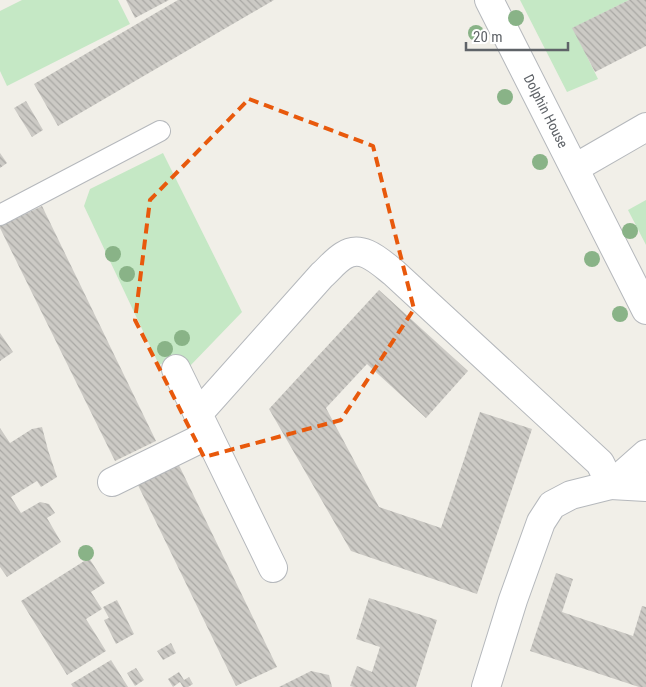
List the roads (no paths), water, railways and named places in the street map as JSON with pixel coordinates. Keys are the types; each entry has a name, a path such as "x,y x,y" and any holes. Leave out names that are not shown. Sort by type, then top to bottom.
{"street":[{"name":"Dolphin House","path":"489,0 646,310"},
{"path":"575,168 646,127"},
{"path":"112,482 203,425 322,275 341,257 347,254 363,252 372,255 394,273 600,463 611,485"},
{"path":"176,369 273,568"},
{"path":"611,485 646,454"},
{"path":"486,687 541,522 552,505 571,494 611,485 646,487"}],"lane":[{"path":"0,215 160,131"}]}
